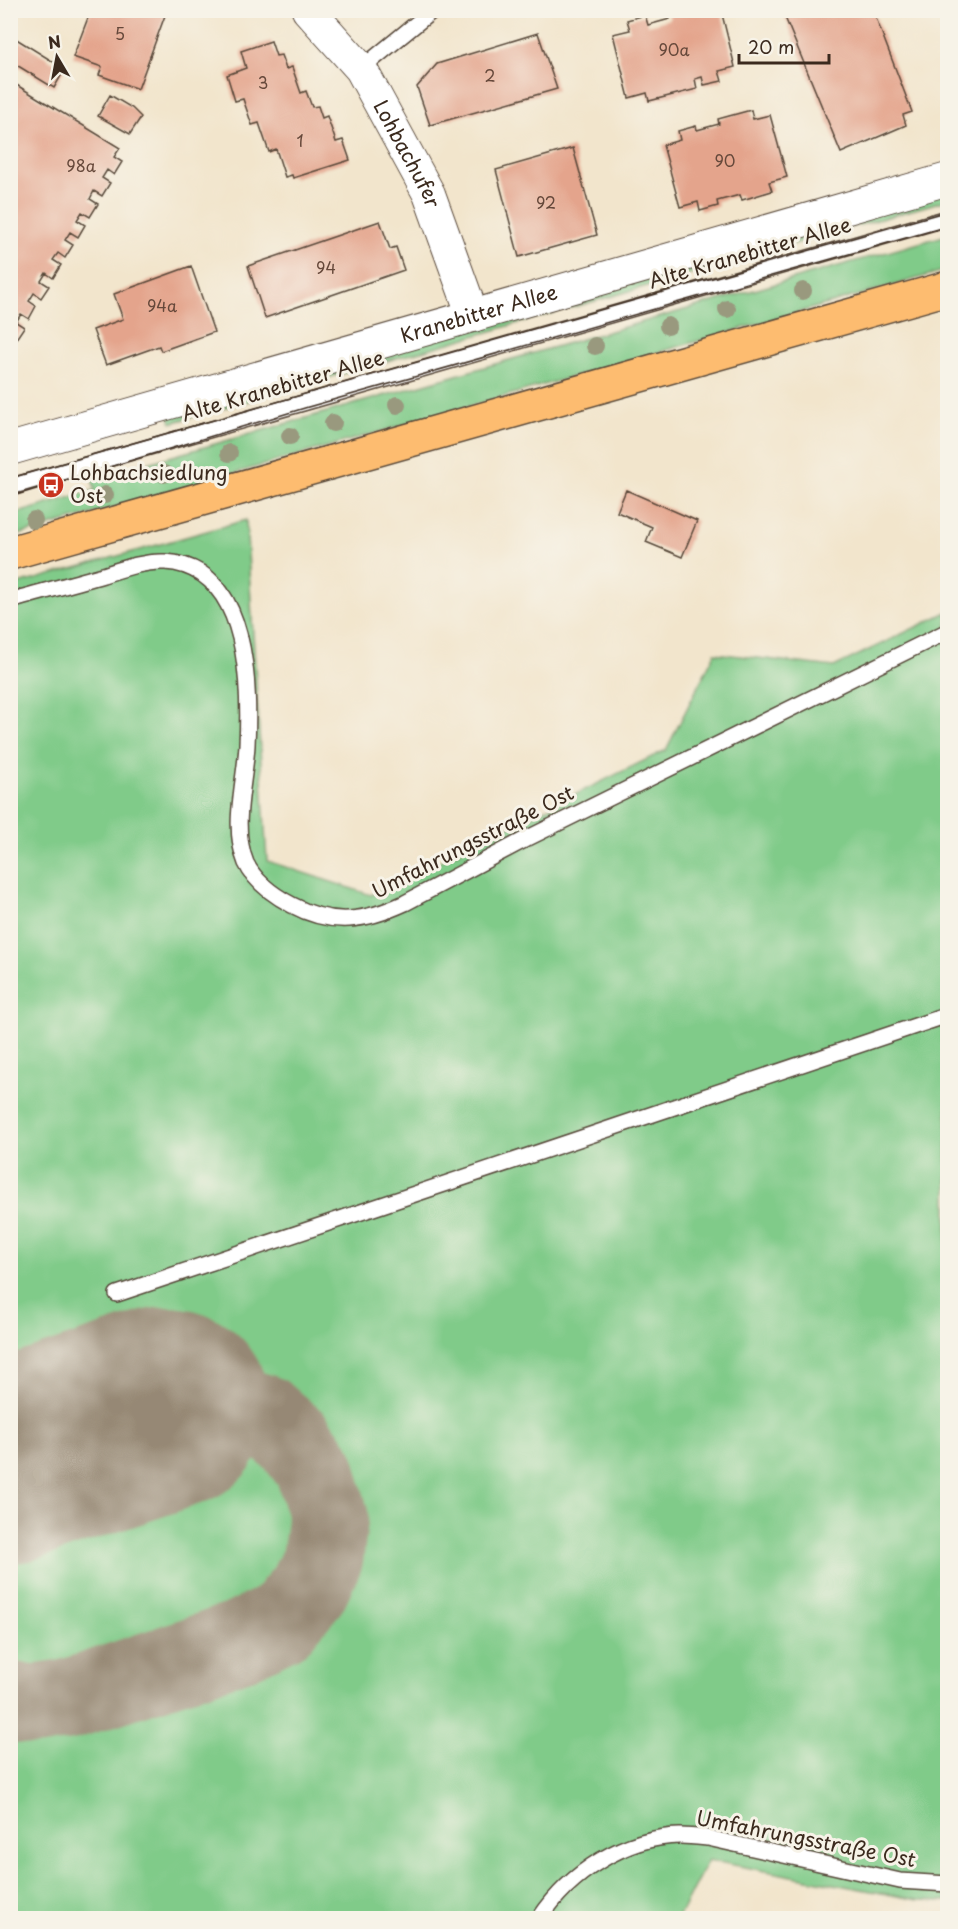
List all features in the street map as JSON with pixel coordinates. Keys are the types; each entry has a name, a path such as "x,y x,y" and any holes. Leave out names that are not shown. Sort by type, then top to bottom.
{"main road":[{"path":"10,553 948,288"}],"street":[{"name":"Lohbachufer","path":"309,10 360,69 429,194 473,316"},
{"name":"Kranebitter Allee","path":"10,449 948,179"}],"lane":[{"path":"360,69 433,10"},
{"name":"Alte Kranebitter Allee","path":"10,487 948,218"},
{"name":"Umfahrungsstraße Ost","path":"10,601 149,562 164,562 191,568 213,585 232,613 241,639 244,658 247,745 240,831 241,848 246,863 261,884 292,905 322,918 336,920 369,917 405,903 526,839 948,631"},
{"path":"117,1294 948,1015"},
{"name":"Umfahrungsstraße Ost","path":"540,1918 582,1873 605,1858 626,1847 650,1839 679,1836 708,1838 900,1881 948,1884"}],"green space":[{"path":"947,190 947,200 171,423 168,412"},
{"path":"947,235 947,270 11,537 11,515 95,490 92,479"},
{"path":"246,520 267,861 371,895 666,750 715,653 834,667 947,612 947,1901 918,1900 708,1860 678,1918 11,1918 11,586"}],"building":[{"path":"91,10 167,10 138,89 99,75 102,67 73,57"},
{"path":"668,10 721,10 735,67 719,71 722,81 704,85 702,77 695,79 697,89 649,101 647,93 629,98 613,34 630,30 627,20 645,15 648,25 670,19"},
{"path":"782,10 873,10 912,112 903,115 906,125 841,153"},
{"path":"538,33 557,89 430,125 417,87 437,64"},
{"path":"10,35 65,69 54,88 10,61"},
{"path":"271,41 276,56 281,55 286,69 292,67 301,93 306,91 312,107 318,106 322,118 327,116 336,142 343,140 350,160 293,178 292,175 285,177 276,149 269,152 259,123 252,125 243,99 235,101 227,75 246,68 241,51"},
{"path":"10,81 120,148 114,157 122,162 114,175 107,170 102,178 110,183 102,196 94,191 90,199 98,204 90,217 82,212 77,220 85,225 78,237 70,232 65,240 73,245 65,258 58,253 53,260 61,265 53,278 46,273 41,281 49,286 41,298 34,293 29,301 36,306 29,319 21,314 16,322 24,327 16,339 10,335"},
{"path":"110,95 132,108 141,117 130,134 98,116"},
{"path":"751,110 753,119 770,115 787,177 769,182 772,191 742,200 740,195 717,201 718,206 700,211 698,202 680,207 663,145 680,140 678,131 696,126 697,130 719,124 718,119"},
{"path":"573,148 597,235 519,257 496,170"},
{"path":"380,221 390,249 396,247 404,270 265,318 248,266"},
{"path":"191,266 214,332 161,351 159,346 106,365 93,330 123,319 114,294"},
{"path":"626,490 697,521 682,557 646,542 652,527 617,512"}],"taxiway":[{"path":"10,1702 37,1705 67,1700 241,1641 281,1621 308,1589 323,1557 328,1516 315,1468 295,1441 264,1415 227,1403 179,1403 169,1408"}],"runway":[{"path":"10,1462 169,1408"}],"tram line":[{"path":"10,478 948,211"},
{"path":"10,497 308,407 948,226"}],"place":[{"name":"Lohbachsiedlung Ost","path":"51,485"}]}
